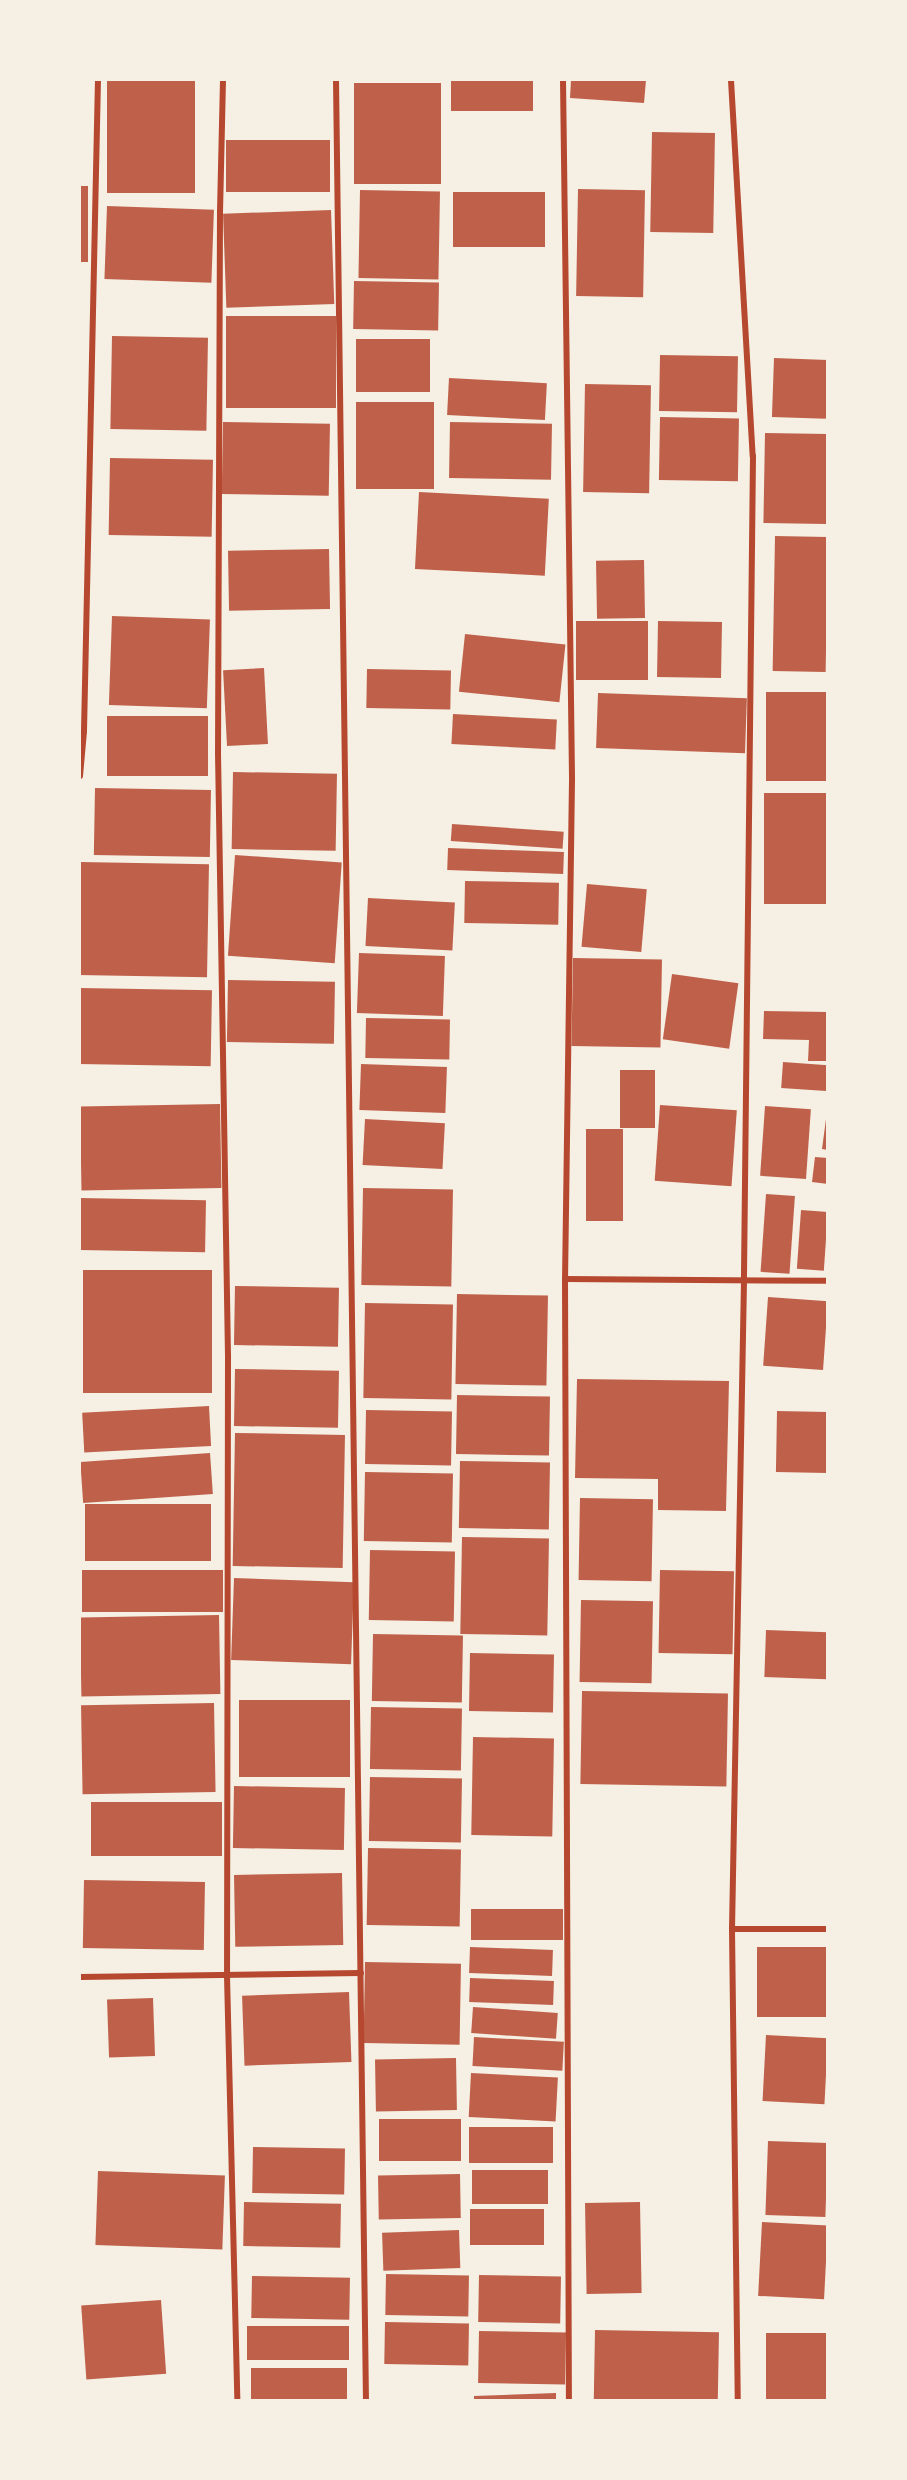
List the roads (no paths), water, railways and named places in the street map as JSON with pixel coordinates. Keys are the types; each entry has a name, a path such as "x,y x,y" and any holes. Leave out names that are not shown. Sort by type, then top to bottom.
{"street":[{"path":"80,776 84,731 98,80"},
{"path":"223,80 220,225 218,753 228,1359 227,1976 237,2400"},
{"path":"336,80 366,2400"},
{"path":"562,80 572,780 565,1279 568,2400"},
{"path":"731,80 753,456 744,1281 732,1929 738,2400"},
{"path":"565,1279 828,1281"},
{"path":"732,1929 828,1929"},
{"path":"80,1977 361,1973"}]}
